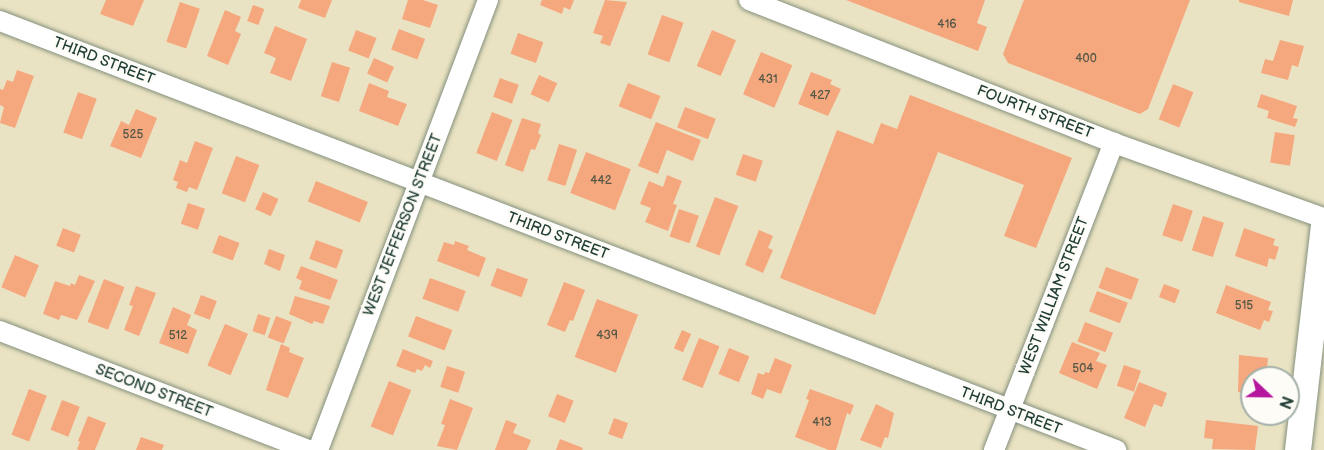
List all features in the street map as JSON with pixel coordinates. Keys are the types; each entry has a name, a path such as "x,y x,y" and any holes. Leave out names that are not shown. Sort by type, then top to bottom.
{"main road":[{"path":"1298,450 1324,225"}],"street":[{"name":"WEST JEFFERSON STREET","path":"318,450 488,0"},
{"name":"FOURTH STREET","path":"749,0 1114,143 1324,218"},
{"name":"THIRD STREET","path":"0,21 1116,450"},
{"name":"WEST WILLIAM STREET","path":"994,450 1114,143"},
{"name":"SECOND STREET","path":"0,331 308,450"}],"building":[{"path":"106,0 144,0 133,26 100,14"},
{"path":"301,0 332,0 325,18 298,8"},
{"path":"408,0 423,0 438,5 430,28 402,19"},
{"path":"542,0 574,0 570,10 564,7 562,14 540,5"},
{"path":"605,0 627,2 610,46 600,43 603,36 593,33"},
{"path":"846,0 985,0 977,23 987,27 978,51"},
{"path":"1024,0 1190,0 1148,109 1140,114 1008,63 1003,54"},
{"path":"1239,0 1293,0 1289,16 1239,2"},
{"path":"180,2 200,9 186,49 166,42"},
{"path":"253,5 264,9 258,25 247,21"},
{"path":"225,10 241,17 235,31 241,34 228,65 207,56"},
{"path":"662,15 684,23 669,62 648,54"},
{"path":"275,26 307,39 291,81 270,73 276,58 264,53"},
{"path":"399,29 425,39 417,60 391,50"},
{"path":"356,30 377,38 369,58 348,51"},
{"path":"712,30 736,40 721,76 697,66"},
{"path":"518,33 543,42 536,63 510,54"},
{"path":"1280,40 1304,46 1298,67 1292,65 1288,80 1261,73 1265,59 1273,61"},
{"path":"761,52 792,65 774,108 743,94"},
{"path":"374,58 394,67 387,82 367,74"},
{"path":"332,62 350,68 339,102 321,96"},
{"path":"17,70 34,76 15,128 0,123 4,107 0,105 0,89 3,90 7,80 13,82"},
{"path":"811,72 832,80 830,84 841,89 828,116 798,104"},
{"path":"539,75 557,83 549,102 530,94"},
{"path":"500,78 519,85 512,104 493,97"},
{"path":"369,83 389,91 387,97 407,104 398,126 359,111"},
{"path":"628,83 660,96 651,119 619,106"},
{"path":"1173,84 1193,92 1179,127 1159,119"},
{"path":"78,92 97,99 82,139 63,132"},
{"path":"1261,94 1297,106 1293,118 1298,119 1295,127 1267,118 1269,111 1257,107"},
{"path":"910,95 1072,158 1036,248 1004,236 1024,185 938,152 875,315 780,278 837,130 873,144 881,123 897,129"},
{"path":"685,107 716,119 708,139 677,128"},
{"path":"136,109 157,118 141,158 110,146 121,121 129,125"},
{"path":"492,112 513,120 497,161 476,153"},
{"path":"522,118 541,124 538,133 541,135 535,150 531,149 523,172 505,165"},
{"path":"656,122 701,140 693,161 667,150 658,174 638,166"},
{"path":"1275,132 1295,135 1290,166 1270,163"},
{"path":"195,141 213,148 197,190 189,187 187,192 176,188 178,182 173,180 180,160 187,163"},
{"path":"559,144 577,150 565,186 547,180"},
{"path":"586,152 631,169 615,210 570,193"},
{"path":"743,154 763,161 756,182 736,175"},
{"path":"236,156 259,165 245,202 222,193"},
{"path":"667,175 682,181 673,204 677,205 668,231 645,222 651,208 640,204 649,181 663,187"},
{"path":"316,181 368,202 360,222 308,201"},
{"path":"263,192 279,199 271,216 255,209"},
{"path":"715,197 738,206 719,255 696,246"},
{"path":"188,203 205,209 198,230 181,224"},
{"path":"1173,204 1193,211 1182,242 1162,235"},
{"path":"679,209 699,216 689,243 670,236"},
{"path":"1203,216 1224,223 1213,257 1192,250"},
{"path":"63,228 81,235 74,253 56,246"},
{"path":"1244,228 1275,239 1273,245 1279,247 1275,260 1269,258 1267,267 1235,256"},
{"path":"759,230 773,236 768,248 773,250 763,273 745,265"},
{"path":"219,235 240,243 233,261 212,253"},
{"path":"316,240 343,250 336,269 309,259"},
{"path":"455,241 469,246 467,250 486,258 479,277 437,261 444,242 454,245"},
{"path":"269,249 285,255 280,271 264,264"},
{"path":"15,255 39,265 25,297 1,287"},
{"path":"301,266 338,280 330,300 299,289 302,281 296,278"},
{"path":"1106,267 1139,279 1131,300 1098,288"},
{"path":"497,268 528,279 522,297 491,286"},
{"path":"79,275 95,281 77,320 61,315 59,320 43,314 55,281 70,286 71,283 75,285"},
{"path":"430,278 466,291 458,312 422,299"},
{"path":"104,279 125,287 108,330 88,322"},
{"path":"564,282 585,290 573,321 570,320 565,332 547,325"},
{"path":"1164,284 1180,290 1175,303 1159,297"},
{"path":"1226,285 1271,302 1268,310 1273,311 1269,322 1264,320 1260,330 1216,313"},
{"path":"136,286 156,293 139,336 124,330 133,306 129,305"},
{"path":"1097,291 1128,303 1120,323 1089,312"},
{"path":"201,295 217,301 210,320 194,314"},
{"path":"295,296 330,306 323,324 314,321 312,324 289,314"},
{"path":"597,299 638,315 616,373 575,357"},
{"path":"173,307 191,315 187,325 197,330 188,354 159,343"},
{"path":"258,314 270,318 265,335 252,331"},
{"path":"276,316 292,322 284,344 268,337"},
{"path":"416,316 452,330 445,351 408,337"},
{"path":"1085,322 1113,333 1105,352 1077,342"},
{"path":"225,324 248,334 230,375 207,365"},
{"path":"682,330 691,334 683,352 674,348"},
{"path":"699,338 719,346 703,388 682,380"},
{"path":"1072,342 1100,353 1096,361 1107,365 1097,389 1059,373"},
{"path":"281,344 290,348 289,352 304,358 288,398 266,390"},
{"path":"729,348 749,356 739,382 719,374"},
{"path":"403,349 433,361 430,368 425,365 422,371 417,369 415,373 396,366"},
{"path":"1239,355 1268,358 1267,366 1240,366 1240,392 1238,392"},
{"path":"775,358 792,365 781,394 767,389 763,399 751,394 758,373 764,375 765,372 769,373"},
{"path":"1124,365 1141,371 1134,392 1117,386"},
{"path":"447,366 465,372 458,393 440,387"},
{"path":"389,381 411,390 393,435 371,426"},
{"path":"1139,382 1167,393 1162,407 1154,404 1145,427 1124,418"},
{"path":"29,389 47,396 29,442 11,435"},
{"path":"810,389 854,405 850,415 847,413 836,450 829,450 795,437 809,400 806,399"},
{"path":"557,394 574,401 565,423 548,416"},
{"path":"450,399 473,408 457,450 437,446 445,425 441,424"},
{"path":"62,400 80,407 68,437 51,430"},
{"path":"876,404 894,413 888,438 885,437 881,448 860,440"},
{"path":"88,416 106,423 95,450 79,450 77,449 80,442 78,441"},
{"path":"614,418 628,423 622,439 608,434"},
{"path":"506,420 517,424 513,433 531,440 527,450 495,450"},
{"path":"1206,420 1240,424 1240,426 1258,426 1255,450 1212,449 1213,439 1204,438"},
{"path":"141,437 164,445 162,450 136,450"},
{"path":"560,439 583,448 582,450 556,450"}]}
